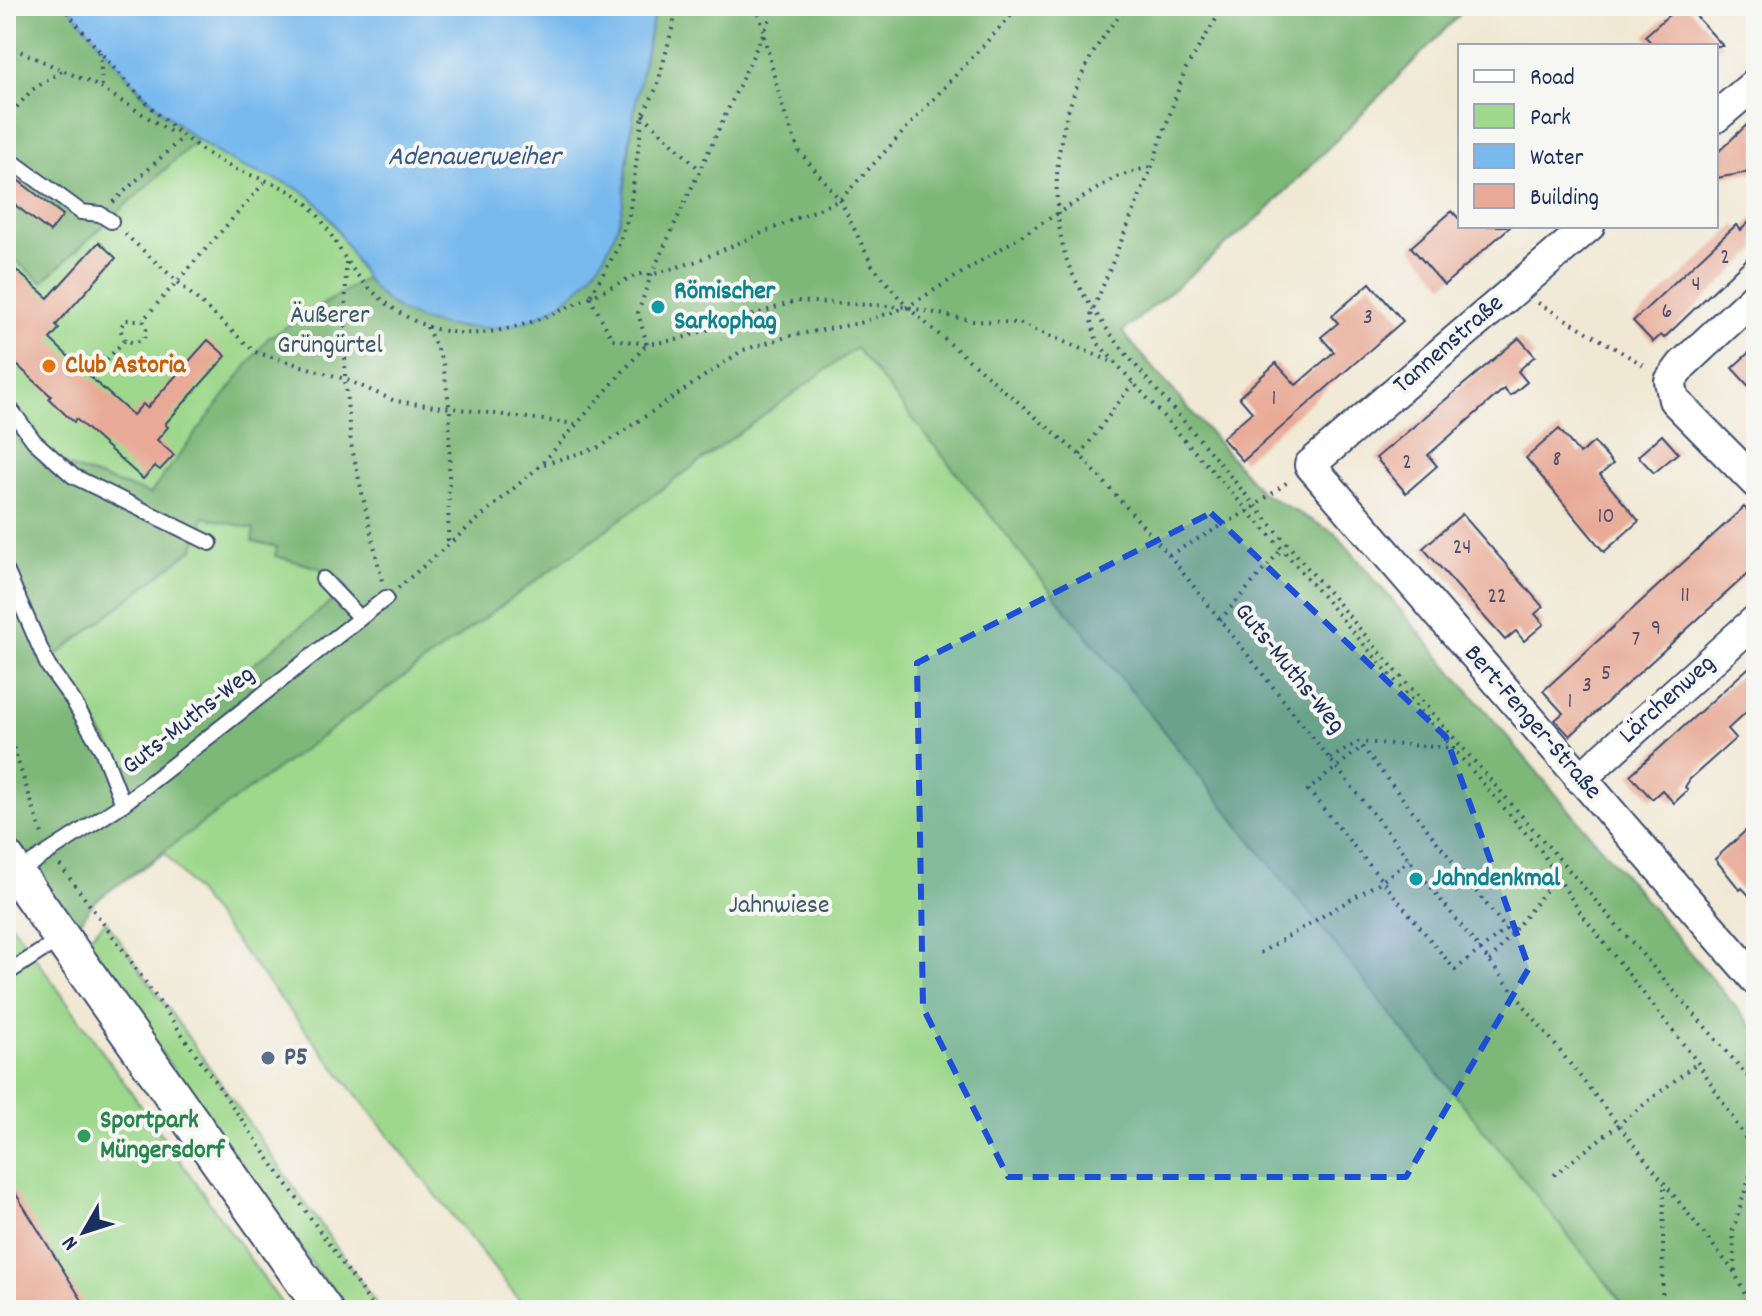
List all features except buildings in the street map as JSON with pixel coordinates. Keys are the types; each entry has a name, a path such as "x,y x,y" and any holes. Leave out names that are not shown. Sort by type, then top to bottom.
{"street":[{"path":"1718,115 1756,83"},
{"name":"Tannenstraße","path":"1310,465 1587,228"},
{"path":"1756,296 1682,365 1670,381 1674,400 1756,483"},
{"name":"Bert-Fenger-Straße","path":"1310,465 1756,980"},
{"name":"Lärchenweg","path":"1580,779 1756,620"},
{"path":"11,866 324,1310"}],"lane":[{"path":"6,157 81,212 106,218"},
{"path":"6,403 34,441 73,476 210,543"},
{"path":"6,570 48,666 102,750 123,804"},
{"path":"323,579 360,618"},
{"name":"Guts-Muths-Weg","path":"11,866 48,850 123,804 386,598"},
{"path":"6,974 60,939"}],"path":[{"path":"62,6 99,51 183,137 237,173 303,200 315,212 346,259 388,308 427,327 463,333 527,326 638,274 651,275 730,249 840,200 1020,6"},
{"path":"590,297 617,249 629,215 643,115 657,87 678,6"},
{"name":"Guts-Muths-Weg","path":"756,6 783,109 799,151 840,200 872,265 907,307 1080,455 1169,555 1735,1273 1752,1310"},
{"path":"647,344 638,313 651,275 776,6"},
{"path":"1128,6 1108,28 1082,68 1061,139 1059,211 1064,252 1093,310 1256,506 1756,1086"},
{"path":"1224,6 1185,70 1152,166 1093,310 1090,318 1097,342 1282,549 1541,851 1556,878 1698,1063 1756,1155 1733,1230 1735,1273"},
{"path":"6,45 65,69 171,132 178,132"},
{"path":"99,51 102,89"},
{"path":"6,119 32,90 65,69"},
{"path":"643,115 700,170"},
{"path":"183,137 106,218 255,352 345,379 395,401 450,411 575,424"},
{"path":"541,465 600,447 743,350 790,336 860,323 907,307 1116,177 1152,166"},
{"path":"143,320 146,329 144,339 134,343 125,340 120,329 125,320 143,320 264,183"},
{"path":"346,259 345,379 351,444 386,598"},
{"path":"1515,289 1670,381"},
{"path":"590,297 612,339 647,344 687,337 796,301 907,307 973,321 1019,323 1115,362"},
{"path":"427,327 443,363 450,411 448,544"},
{"path":"90,377 125,340"},
{"path":"401,586 541,465 647,344"},
{"path":"1080,455 1133,383"},
{"path":"1169,555 1256,506 1310,465"},
{"path":"1220,620 1282,549"},
{"path":"6,725 28,799 48,850 123,950 375,1310"},
{"path":"1330,759 1358,742 1455,748"},
{"path":"1362,747 1506,929 1455,970 1382,881 1308,790 1362,747"},
{"path":"1260,953 1382,881 1410,860"},
{"path":"1490,961 1556,878"},
{"path":"1554,1175 1698,1063"},
{"path":"1662,1310 1664,1182"}],"highlighted area":[{"path":"1211,513 1446,737 1529,968 1406,1177 1008,1177 923,1008 917,663"}],"green space":[{"name":"Jahnwiese","path":"6,6 1468,6 1264,213 1122,332 1261,492 1336,534 1756,1031 1756,1310 527,1310 165,853 64,921 6,827"},
{"path":"6,6 69,6 141,92 197,140 42,282 15,260 6,269"},
{"name":"Äußerer Grüngürtel","path":"656,6 1468,6 1264,213 1122,332 1261,492 1336,534 1756,1031 1756,1310 1628,1310 856,348 94,902 72,934 6,827 6,418 51,461 150,494 268,338 366,278 409,313 464,328 621,212 637,90","holes":["204,517 254,529 252,541 277,547 275,556 327,570 348,588 125,768 53,658 194,548"]},
{"name":"Sportpark Müngersdorf","path":"6,916 38,961 286,1310 6,1310"},
{"path":"106,921 380,1309 386,1307 388,1310 345,1310 83,943"}],"water":[{"name":"Adenauerweiher","path":"69,6 656,6 637,95 622,209 615,232 605,254 575,292 535,318 488,328 449,326 412,317 379,294 360,270 338,230 311,197 229,160 182,128 123,70"}],"place":[{"name":"Römischer Sarkophag","path":"658,307"},
{"name":"Club Astoria","path":"49,366"},
{"name":"Jahndenkmal","path":"1416,879"},
{"name":"P5","path":"268,1058"},
{"name":"Sportpark Müngersdorf","path":"84,1136"}]}
